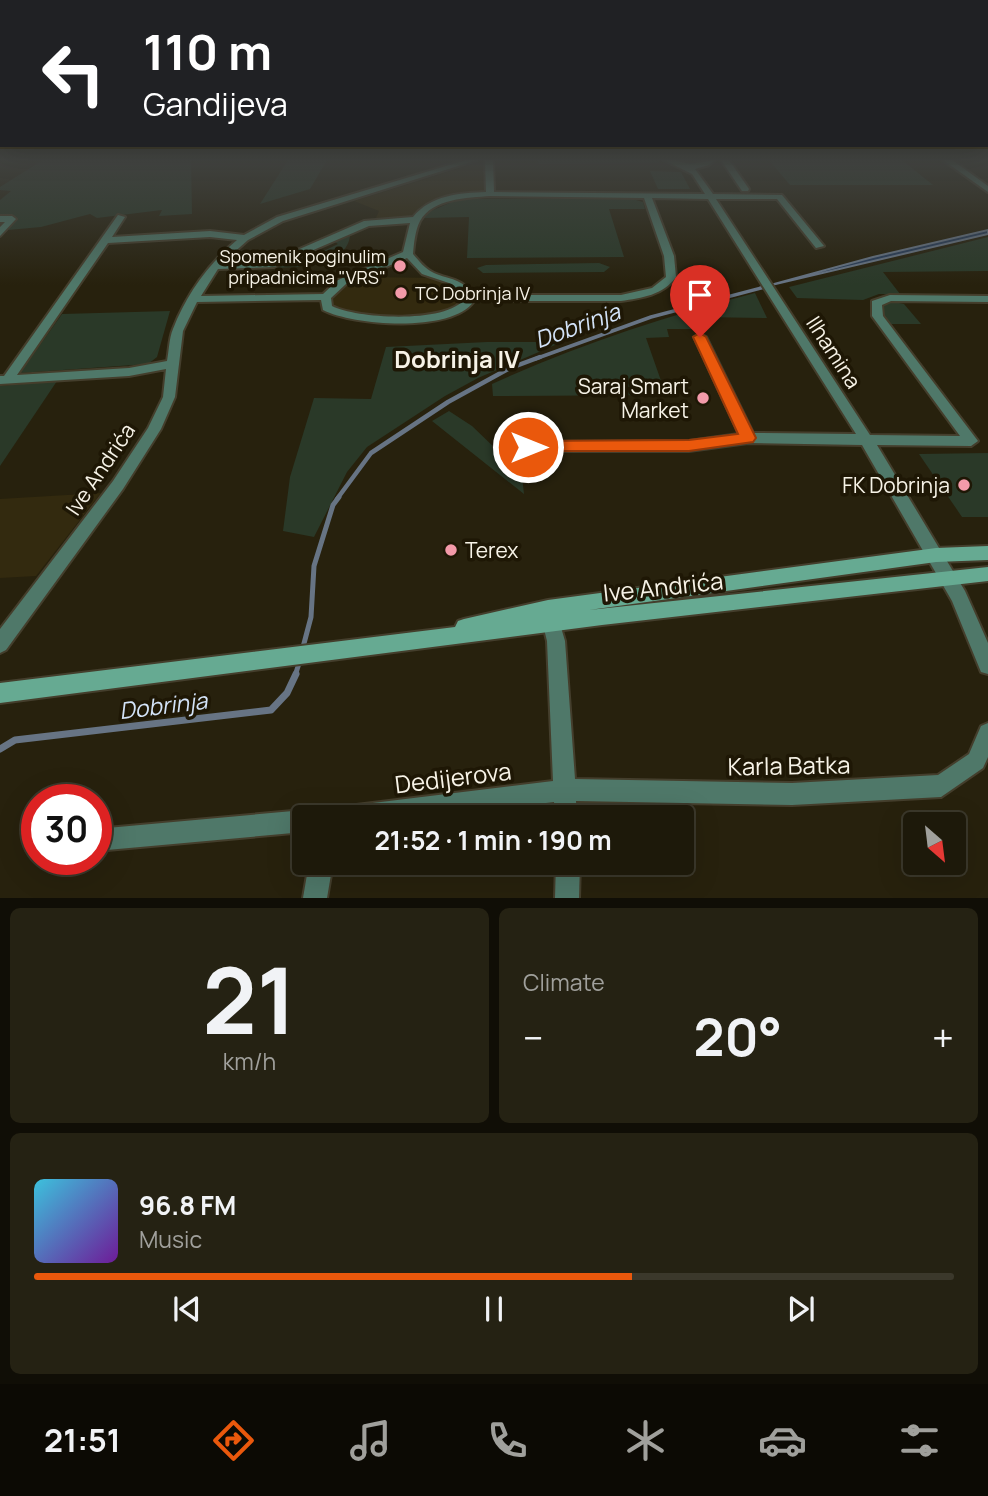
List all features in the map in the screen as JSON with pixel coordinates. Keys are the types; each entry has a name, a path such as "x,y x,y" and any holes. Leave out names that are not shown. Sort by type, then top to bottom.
{"main road":[{"name":"Ive Andrića","path":"0,694 331,652 936,555 988,553"},
{"name":"Ive Andrića","path":"550,616 988,575"}],"street":[{"name":"Ive Andrića","path":"0,644 77,543 140,452 166,409 177,331 193,299 215,266 245,238 289,216 335,202"},
{"path":"408,254 415,220 426,209 442,202"},
{"path":"470,298 621,298 642,294 661,286 671,277 669,256 649,202"},
{"name":"Ilhamina","path":"714,202 866,439 936,555"},
{"path":"783,202 819,246"},
{"path":"4,379 121,217"},
{"path":"0,219 12,218 0,233"},
{"path":"215,266 274,264 367,223 415,220"},
{"path":"106,240 210,234 245,238"},
{"path":"408,254 429,275 453,281 466,291 470,298"},
{"path":"193,299 326,297 342,282 408,254"},
{"path":"326,297 327,308 333,313 371,318 448,315 464,307 470,298"},
{"path":"501,447 689,446 748,438 971,441 878,316 876,303 890,298 988,299"},
{"path":"700,337 748,438"},
{"path":"4,379 129,372 174,364"},
{"path":"936,555 959,597 988,665"},
{"path":"550,616 556,641 565,805"},
{"name":"Karla Batka","path":"564,790 792,794 942,786 976,761 988,733"},
{"name":"Dedijerova","path":"444,805 564,790"},
{"path":"112,839 292,822"},
{"path":"315,898 319,875"},
{"path":"567,898 568,875"}],"shaded area":[{"path":"356,202 442,202 414,218 376,218 379,211"},
{"name":"TC Dobrinja IV","path":"362,277 441,278 453,282 467,297 464,304 443,314 361,316 335,310 330,301 332,293 344,283"},
{"path":"101,493 36,576 0,578 0,499"}],"green space":[{"path":"0,202 192,202 192,214 159,216 162,210 97,218 90,214 41,227 8,230 17,218 0,217"},
{"path":"452,202 643,202 645,209 609,209 624,257 467,258 469,217 424,218 424,214"},
{"path":"350,236 347,246 340,254 330,259 307,266 274,268 295,261 299,263"},
{"path":"988,237 988,271 883,272 900,294 879,294 863,300 797,298 789,287"},
{"path":"599,263 610,267 604,272 483,273 477,268 486,265"},
{"path":"755,293 767,318 698,317 702,329 667,329 669,337 646,338 666,395 493,396 492,384 589,344"},
{"path":"889,301 904,304 921,324 888,324 881,315 880,305"},
{"path":"170,311 157,357 148,364 20,373 62,314"},
{"path":"487,342 562,342 478,378 445,396 367,447 347,472 314,537 283,531 290,477 314,398 371,399 386,347"},
{"path":"57,381 0,466 0,386"},
{"path":"449,411 472,426 497,450 519,450 524,494 432,421"},
{"name":"FK Dobrinja","path":"988,453 988,517 962,517 919,454"}],"water":[{"path":"988,230 988,234 759,288 873,257"}],"waterway":[{"name":"Dobrinja","path":"535,359 651,317 765,287"},
{"name":"Dobrinja","path":"337,499 371,453 448,402 508,369 540,357"},
{"name":"Dobrinja","path":"302,651 311,617 314,566 333,505 339,497"},
{"name":"Dobrinja","path":"295,676 300,660"},
{"name":"Dobrinja","path":"0,749 15,740 271,710 287,693 296,674"}],"place":[{"name":"Spomenik poginulim pripadnicima \"VRS\"","path":"400,266"},
{"name":"TC Dobrinja IV","path":"401,293"},
{"name":"Saraj Smart Market","path":"703,398"},
{"name":"FK Dobrinja","path":"964,485"},
{"name":"Terex","path":"451,550"}],"district":[{"name":"Dobrinja IV","path":"457,358"}],"route":[{"path":"528,447 689,446 748,438 700,337"}]}
